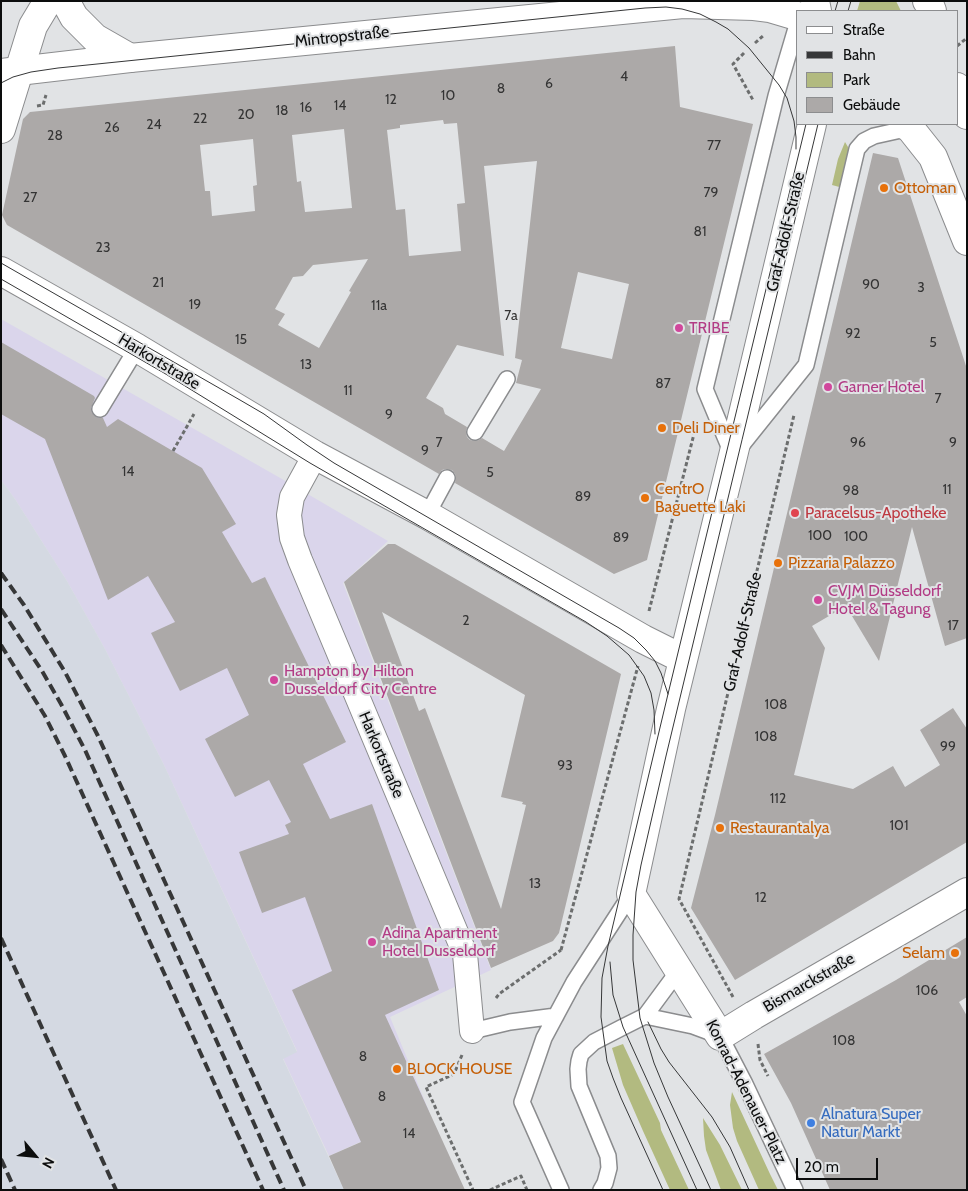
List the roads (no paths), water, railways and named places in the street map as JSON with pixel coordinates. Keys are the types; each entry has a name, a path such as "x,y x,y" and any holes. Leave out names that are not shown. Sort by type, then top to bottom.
{"street":[{"path":"1,128 10,72 48,1"},
{"path":"68,1 68,6 74,17 96,38 130,58"},
{"name":"Mintropstraße","path":"10,72 130,58 687,3 754,6 770,8 796,16"},
{"path":"958,90 967,115"},
{"name":"Graf-Adolf-Straße","path":"631,894 683,659 812,125"},
{"path":"906,126 934,156 967,240"},
{"name":"Harkortstraße","path":"1,260 11,276 137,348 315,455 427,514 644,639 683,659"},
{"name":"Harkortstraße","path":"315,455 292,497 289,515 292,538 466,954 472,1031"},
{"name":"Bismarckstraße","path":"720,1036 967,892"},
{"name":"Konrad-Adenauer-Platz","path":"631,894 720,1036"}],"lane":[{"path":"733,456 705,389 768,127 796,28"},
{"name":"Graf-Adolf-Straße","path":"733,456 806,365 857,149 874,136 906,126"},
{"path":"100,408 137,348"},
{"path":"475,432 507,379"},
{"path":"427,514 447,478"},
{"path":"562,1190 522,1102 544,1038 574,982 631,894"},
{"path":"601,1190 605,1184 609,1168 608,1156 580,1086 578,1061 581,1054 594,1042 645,1016 679,970"},
{"path":"472,1031 510,1022 556,1016"},
{"path":"645,1016 693,1026 720,1036"},
{"name":"Konrad-Adenauer-Platz","path":"720,1036 795,1190"}],"tram line":[{"path":"835,10 838,1"},
{"path":"848,10 851,1"},
{"path":"1,83 13,77 31,72 58,68 666,7 700,14 728,29 749,48 787,98 794,121 796,149"},
{"path":"663,1190 621,1098 607,1061 601,1017 602,978 668,694 806,125"},
{"path":"711,1190 668,1097 654,1063 640,1018 633,960 636,892 666,756 818,125"},
{"path":"1,263 264,414 334,463 619,628 634,638 655,661 668,694"},
{"path":"1,279 164,373 310,463 586,622 607,636 629,655 644,676 651,693 655,734"},
{"path":"610,962 613,995 623,1027 697,1190"},
{"path":"648,1022 669,1062 712,1117 730,1147 749,1190"}],"railway":[{"path":"1,573 24,605 65,672 98,736 306,1190"},
{"path":"1,609 42,671 85,750 284,1190"},
{"path":"1,645 45,716 65,756 263,1190"},
{"path":"1,938 116,1190"},
{"path":"1,1159 15,1190"}],"place":[{"name":"Ottoman","path":"884,188"},
{"name":"TRIBE","path":"679,328"},
{"name":"Garner Hotel","path":"828,387"},
{"name":"Deli Diner","path":"662,428"},
{"name":"CentrO Baguette Laki","path":"645,498"},
{"name":"Paracelsus-Apotheke","path":"795,513"},
{"name":"Pizzaria Palazzo","path":"778,563"},
{"name":"CVJM Düsseldorf Hotel & Tagung","path":"818,600"},
{"name":"Hampton by Hilton Dusseldorf City Centre","path":"274,680"},
{"name":"Restaurantalya","path":"720,828"},
{"name":"Adina Apartment Hotel Dusseldorf","path":"372,942"},
{"name":"Selam","path":"955,953"},
{"name":"BLOCK HOUSE","path":"397,1069"},
{"name":"Alnatura Super Natur Markt","path":"811,1123"}]}
